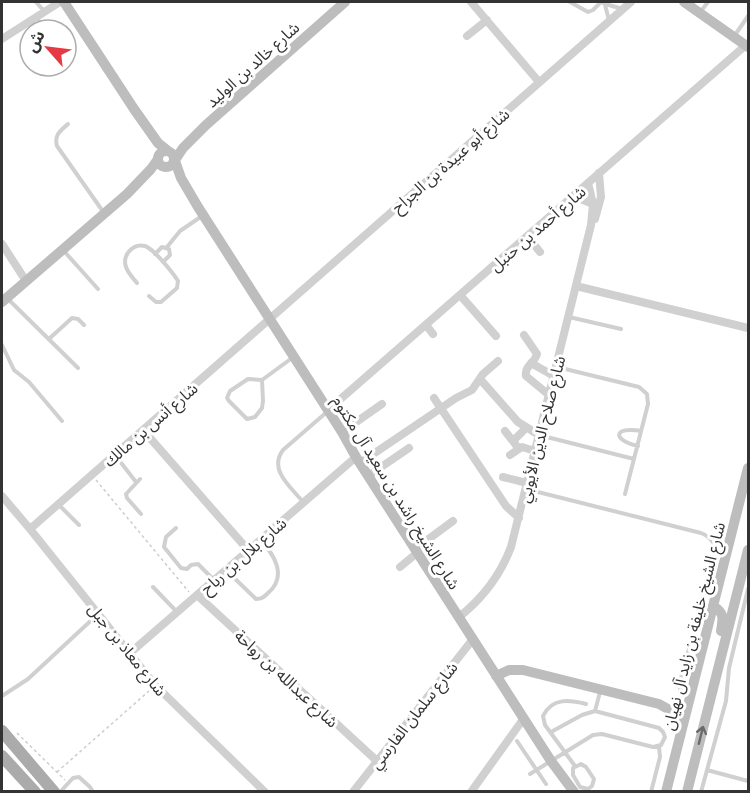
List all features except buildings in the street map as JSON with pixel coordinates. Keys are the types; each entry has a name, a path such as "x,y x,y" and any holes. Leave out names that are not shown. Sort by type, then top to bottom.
{"main road":[{"path":"2,731 52,792"},
{"path":"2,741 33,776 52,792"},
{"path":"2,756 35,792"}],"street":[{"name":"شارع خالد بن الوليد","path":"4,300 127,194 130,188 166,159 198,128 206,125 345,2"},
{"path":"471,2 539,82"},
{"name":"شارع أبو عبيدة بن الجراح","path":"270,319 631,2"},
{"path":"684,2 747,46"},
{"path":"2,39 44,11 67,3"},
{"name":"شارع الشيخ راشد بن سعيد آل مكتوم","path":"67,3 134,109 152,142 181,178 342,432 368,477 574,792"},
{"path":"467,36 487,20"},
{"name":"شارع أحمد بن حنبل","path":"328,410 747,46"},
{"name":"شارع صلاح الدين الأيوبي","path":"591,225 600,203 599,173"},
{"name":"شارع صلاح الدين الأيوبي","path":"459,617 477,602 496,579 507,558 519,518 591,225 593,204 588,183"},
{"path":"573,196 593,204"},
{"path":"527,236 540,252"},
{"path":"2,244 26,281"},
{"path":"576,286 748,328"},
{"path":"460,295 496,336"},
{"name":"شارع أنس بن مالك","path":"30,528 270,319"},
{"path":"426,325 433,334"},
{"path":"524,335 537,354 526,370 526,376 549,395"},
{"name":"شارع بلال بن رباح","path":"130,653 303,503 358,460 472,390 483,374 498,361"},
{"path":"531,363 554,376"},
{"path":"480,379 518,422 539,435"},
{"path":"434,398 506,506 519,518"},
{"path":"342,432 382,404"},
{"path":"513,441 526,428"},
{"path":"143,429 248,550"},
{"path":"505,431 519,449"},
{"path":"510,455 525,447 535,451"},
{"path":"368,477 409,448"},
{"name":"شارع الشيخ خليفة بن زايد آل نهيان","path":"666,789 683,723 686,700 713,606 748,468"},
{"path":"503,477 526,486"},
{"name":"شارع معاذ بن جبل","path":"2,496 155,685 265,792"},
{"path":"400,567 453,521"},
{"name":"شارع الشيخ خليفة بن زايد آل نهيان","path":"687,792 748,550"},
{"name":"شارع عبدالله بن رواحة","path":"195,596 377,761"},
{"path":"713,606 720,610 723,616 718,644 719,664"},
{"name":"شارع سلمان الفارسي","path":"353,792 473,639"},
{"path":"496,676 509,670 523,670 659,704 675,713 683,723"},
{"path":"659,704 686,700"},
{"path":"471,792 524,718"}],"lane":[{"path":"36,2 44,11"},
{"path":"570,2 590,12 602,2"},
{"path":"602,2 623,9"},
{"path":"602,2 609,20"},
{"path":"700,13 708,2"},
{"path":"734,36 748,16"},
{"path":"68,124 56,138 57,146 104,213"},
{"path":"155,254 162,247 167,247 201,211"},
{"path":"137,283 126,268 125,261 133,248 148,247 177,279 178,286 159,303 149,296"},
{"path":"163,262 170,255 167,247"},
{"path":"63,249 98,289"},
{"path":"4,300 50,338 78,368"},
{"path":"568,317 621,329"},
{"path":"50,338 72,318 78,319 84,326"},
{"path":"2,345 14,370 29,382 62,421"},
{"path":"262,380 262,408 255,417 247,419 229,401 228,393 243,381 254,378 262,380 294,357"},
{"path":"556,366 642,388 647,394 649,400 626,494"},
{"path":"303,503 279,472 278,459 283,450 328,410"},
{"path":"638,446 624,442 620,434 627,429 641,431"},
{"path":"539,435 634,459"},
{"path":"115,454 136,482"},
{"path":"140,478 126,494 141,514"},
{"path":"526,486 701,533 711,540 716,555 682,673 680,691 686,700"},
{"path":"58,504 79,525"},
{"path":"176,528 166,537 164,546 181,568 187,569 190,565 198,564 214,580"},
{"path":"226,569 256,598 260,599 269,593 276,582 277,563 272,552 260,540"},
{"path":"153,587 177,612"},
{"path":"701,792 726,700 729,668 748,589"},
{"path":"2,696 28,679 98,613"},
{"path":"595,711 601,690"},
{"path":"575,766 579,764 586,767 594,779 592,790 580,787 573,776 575,766 543,718 548,709 563,700 586,704"},
{"path":"530,774 596,734 653,747 659,747 665,737 659,728 595,711 582,715 551,732"},
{"path":"517,741 546,784"},
{"path":"651,792 660,757 659,747"},
{"path":"707,770 748,781"},
{"path":"60,792 73,778 79,777 93,792"}],"path":[{"path":"92,474 195,596"},
{"path":"57,772 155,685"},
{"path":"17,733 68,783"}]}
